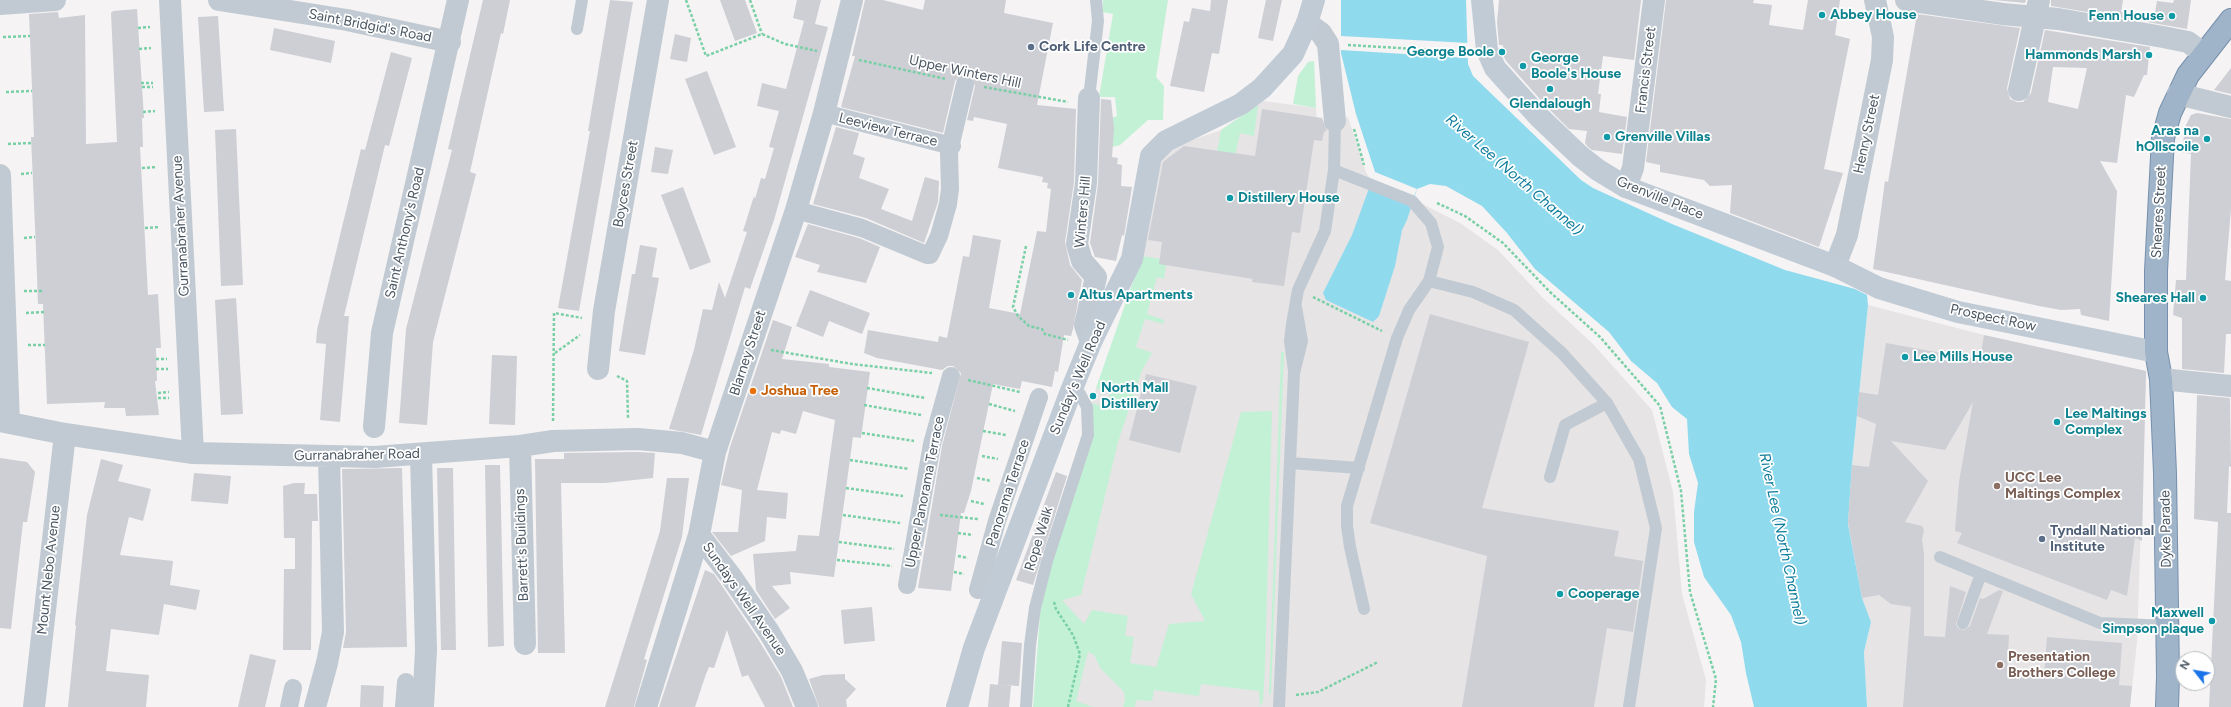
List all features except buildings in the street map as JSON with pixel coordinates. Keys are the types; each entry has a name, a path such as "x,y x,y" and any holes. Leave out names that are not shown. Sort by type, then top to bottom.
{"highway":[{"name":"Sheares Street","path":"2156,352 2156,271 2162,138 2178,94 2204,54 2231,20"},
{"name":"Dyke Parade","path":"2156,352 2161,379 2165,473 2168,626 2167,707"}],"main road":[{"name":"Sunday's Well Road","path":"957,707 974,648 1071,391 1091,342 1132,259 1151,156 1166,141 1241,104 1262,88 1286,63 1307,23 1314,0"},
{"name":"Grenville Place","path":"1482,0 1487,50 1495,68 1538,116 1580,156 1598,170 1626,187 1835,266"},
{"name":"Prospect Row","path":"1835,266 1879,288 1958,312 2156,352"}],"street":[{"path":"0,4 55,0"},
{"name":"Gurranabraher Avenue","path":"170,0 193,453"},
{"name":"Saint Bridgid's Road","path":"219,0 347,20 450,42"},
{"name":"Saint Anthony's Road","path":"374,428 382,333 450,42 458,0"},
{"name":"Boyces Street","path":"598,369 595,315 658,0"},
{"name":"Blarney Street","path":"646,707 699,535 716,452 750,345 796,210 824,113 852,0"},
{"name":"Francis Street","path":"1626,187 1633,168 1654,0"},
{"name":"Henry Street","path":"1835,266 1847,235 1882,60 1883,37 1875,0"},
{"path":"1906,0 2038,8 2065,20 2188,42 2204,54"},
{"path":"2019,90 2038,8"},
{"path":"1307,23 1321,33 1328,44 1335,121"},
{"path":"796,210 862,228 930,255 939,236 948,204 950,189 949,152 952,146 965,84"},
{"path":"2178,94 2231,107"},
{"name":"Winters Hill","path":"1088,102 1086,183 1077,244 1082,261 1096,277 1086,324 1091,342"},
{"name":"Leeview Terrace","path":"824,113 952,146"},
{"path":"0,175 5,422"},
{"name":"Upper Panorama Terrace","path":"910,568 932,444 951,376"},
{"path":"2161,379 2231,386"},
{"name":"Panorama Terrace","path":"978,590 997,521 1039,397"},
{"name":"Gurranabraher Road","path":"5,422 65,434 193,453 328,457 421,455 537,443 628,439 682,443 716,452"},
{"name":"Mount Nebo Avenue","path":"34,707 65,434"},
{"name":"Barrett's Buildings","path":"525,644 537,443"},
{"path":"421,455 426,650 423,707"},
{"path":"315,707 331,646 332,624 328,457"},
{"name":"Sundays Well Avenue","path":"699,535 730,575 769,632 792,671 807,707"},
{"path":"404,707 406,682"},
{"path":"289,707 293,688"}],"lane":[{"path":"577,29 582,0"},
{"path":"1088,102 1098,21 1096,0"},
{"path":"1280,702 1294,373 1290,342 1298,290 1323,239 1334,170 1336,141 1335,121"},
{"path":"1334,170 1370,183 1412,201 1431,223 1438,247 1429,280 1409,310 1397,338 1348,506 1346,526 1364,609"},
{"path":"1429,280 1473,292 1514,310 1562,353 1607,403 1639,458 1656,528 1629,707"},
{"name":"Rope Walk","path":"1026,707 1030,645 1035,608 1047,561 1088,435 1087,407 1080,394 1071,391"},
{"path":"1550,477 1565,425 1607,403"},
{"path":"1290,463 1359,468"},
{"path":"1940,557 2100,623 2168,626"},
{"path":"1963,623 1981,574"}],"path":[{"path":"686,0 706,56 762,34 750,0"},
{"name":"Upper Winters Hill","path":"762,34 785,44 965,84 1088,102"},
{"path":"3,37 30,36"},
{"path":"1341,44 1468,52"},
{"path":"6,92 32,91"},
{"path":"8,144 31,142"},
{"path":"1026,246 1012,307 1018,316 1029,326 1042,329 1045,334 1069,340"},
{"path":"1298,290 1397,338"},
{"path":"21,292 42,291"},
{"path":"22,313 44,312"},
{"path":"537,443 554,354 554,313 595,315 586,330 554,354"},
{"path":"24,346 45,345"},
{"path":"750,345 785,354 951,376 1039,397"},
{"path":"598,369 627,381 628,439"},
{"path":"867,388 944,401"},
{"path":"988,404 1033,415"},
{"path":"864,405 939,419"},
{"path":"862,433 932,444"},
{"path":"850,460 928,472"},
{"path":"846,488 920,512"},
{"path":"843,515 920,512 997,521"},
{"path":"839,542 910,568"},
{"path":"836,560 910,568"},
{"path":"1055,598 1056,609 1073,635 1080,654 1068,707"},
{"path":"1280,702 1318,692 1378,662"}],"shaded area":[{"path":"1263,101 1316,108 1317,123 1325,124 1348,117 1369,177 1460,223 1498,250 1543,298 1593,344 1652,410 1673,492 1682,594 1706,680 1704,707 1033,707 1091,403 1141,264 1156,166 1178,145 1221,130"},
{"name":"UCC Lee Maltings Complex","path":"1868,305 1984,335 2146,371 2137,642 2130,707 1867,707 1864,652 1871,622 1862,598 1848,524 1852,465"}],"green space":[{"path":"1103,0 1168,0 1156,77 1164,86 1163,120 1148,120 1120,145 1112,147 1112,118 1117,116 1115,97 1099,97 1113,14 1103,12"},
{"path":"1314,61 1316,108 1293,104 1298,76 1308,62"},
{"path":"1258,105 1254,136 1240,133 1235,156 1217,152 1221,130"},
{"path":"1142,256 1167,260 1164,279 1157,277 1147,314 1164,320 1163,324 1145,319 1136,347 1152,353 1142,370 1118,442 1081,595 1062,600 1084,624 1092,610 1128,616 1125,636 1134,637 1130,663 1156,667 1169,624 1205,621 1191,594 1241,412 1272,411 1265,668 1263,701 1260,707 1259,691 1201,684 1199,696 1154,690 1152,701 1136,700 1135,707 1123,707 1125,700 1124,692 1101,669 1094,655 1088,652 1076,701 1093,707 1033,707 1041,602 1091,403 1106,407 1110,393 1096,388"},
{"path":"1281,352 1284,352 1271,694 1269,694"}],"water":[{"name":"River Lee (North Channel)","path":"1341,0 1466,0 1468,64 1473,76 1581,180 1593,188 1672,224 1785,270 1855,289 1867,295 1868,305 1852,465 1848,524 1862,598 1871,622 1864,652 1867,707 1754,707 1741,642 1731,615 1704,577 1694,542 1694,512 1698,483 1689,454 1687,419 1672,407 1657,383 1631,361 1609,332 1535,269 1507,233 1482,206 1446,186 1430,184 1417,189 1407,220 1402,230 1395,266 1379,316 1373,322 1326,300 1323,293 1352,235 1375,172 1356,114 1341,53"}],"pier":[{"path":"1341,36 1468,43 1468,58 1341,50"},
{"path":"1375,172 1417,189 1411,203 1369,186"}],"place":[{"name":"Abbey House","path":"1822,15"},
{"name":"Fenn House","path":"2172,16"},
{"name":"Cork Life Centre","path":"1031,47"},
{"name":"George Boole","path":"1502,52"},
{"name":"Hammonds Marsh","path":"2149,55"},
{"name":"George Boole's House","path":"1523,66"},
{"name":"Glendalough","path":"1550,89"},
{"name":"Grenville Villas","path":"1607,137"},
{"name":"Aras na hOllscoile","path":"2207,139"},
{"name":"Distillery House","path":"1230,198"},
{"name":"Altus Apartments","path":"1071,295"},
{"name":"Sheares Hall","path":"2203,298"},
{"name":"Lee Mills House","path":"1905,357"},
{"name":"Joshua Tree","path":"753,391"},
{"name":"North Mall Distillery","path":"1093,396"},
{"name":"Lee Maltings Complex","path":"2057,422"},
{"name":"UCC Lee Maltings Complex","path":"1997,486"},
{"name":"Tyndall National Institute","path":"2042,539"},
{"name":"Cooperage","path":"1560,594"},
{"name":"Maxwell Simpson plaque","path":"2212,621"},
{"name":"Presentation Brothers College","path":"2000,665"}]}
